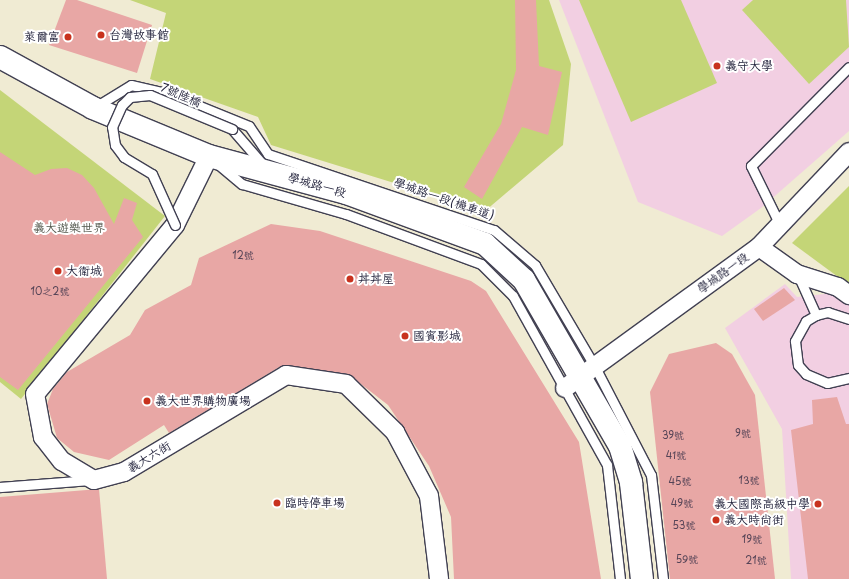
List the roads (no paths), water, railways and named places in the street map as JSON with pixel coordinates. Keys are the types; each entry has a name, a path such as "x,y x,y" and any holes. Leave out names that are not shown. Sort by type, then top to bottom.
{"main road":[{"name":"學城路一段","path":"0,57 93,108 209,156 346,193 485,244 524,280 620,446 631,483 642,579"}],"street":[{"name":"學城路一段","path":"581,377 759,246 849,152"},
{"path":"94,480 62,461 43,437 35,394 175,225 209,156"},
{"path":"759,246 798,274 838,287 849,295"},
{"name":"義大六街","path":"94,480 124,472 286,375 346,384 395,432 429,496 440,579"}],"lane":[{"path":"780,225 751,166 849,67"},
{"name":"學城路一段(機車道)","path":"93,108 131,85 170,94 250,126 268,154 494,230 535,265 581,377 607,465 620,579"},
{"name":"7號陸橋","path":"175,225 152,174 124,157 115,145 112,126 122,105 130,97 150,95 232,130 269,171"},
{"name":"學城路一段(機車道)","path":"209,156 242,184 346,214 481,264 514,296 581,377 651,475 663,579"},
{"path":"798,274 816,315"},
{"path":"849,319 828,312 816,315 806,321 794,342 798,365 816,381 828,383 849,378"},
{"path":"0,487 94,480"}],"place":[{"name":"台灣故事館","path":"101,35"},
{"name":"萊爾富","path":"68,37"},
{"name":"義守大學","path":"717,66"},
{"name":"大衛城","path":"58,271"},
{"name":"丼丼屋","path":"350,279"},
{"name":"國賓影城","path":"405,336"},
{"name":"義大世界購物廣場","path":"147,401"},
{"name":"臨時停車場","path":"277,503"},
{"name":"義大國際高級中學","path":"818,504"},
{"name":"義大時尚街","path":"716,520"}],"park label":[{"name":"義大遊樂世界","path":"69,228"}]}
